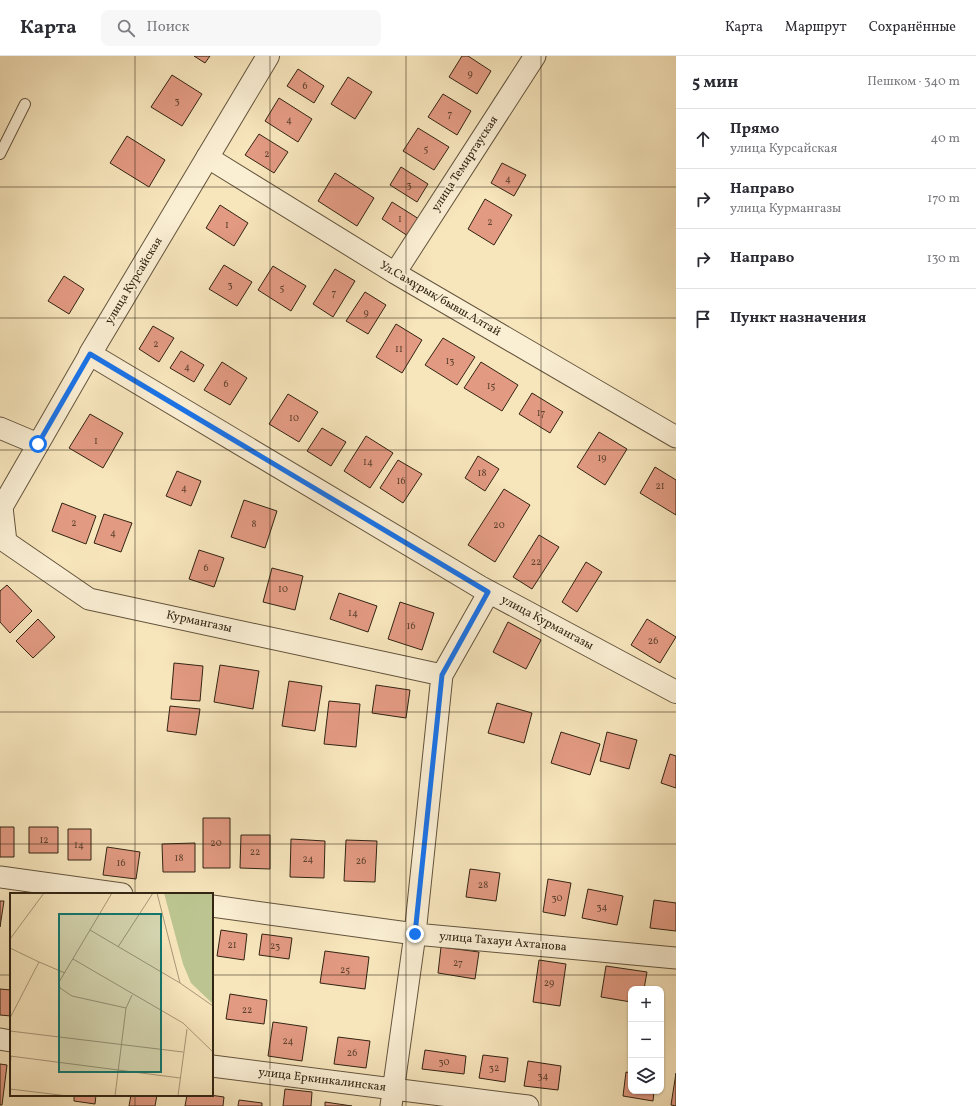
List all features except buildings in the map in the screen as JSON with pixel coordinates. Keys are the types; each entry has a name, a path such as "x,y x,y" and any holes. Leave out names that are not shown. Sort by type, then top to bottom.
{"street":[{"name":"улица Курсайская","path":"2,507 90,354 268,56"},
{"name":"улица Темиртауская","path":"395,273 535,56"},
{"name":"Ул.Самұрық/бывш.Алтай","path":"207,157 395,273 676,437"},
{"name":"улица Курмангазы","path":"90,354 488,592 676,692"},
{"path":"0,428 38,444"},
{"name":"Курмангазы","path":"2,507 6,542 89,599 442,675"},
{"path":"392,1098 415,934 442,675 488,592"},
{"path":"0,878 114,893"},
{"name":"улица Тахауи Ахтанова","path":"213,906 415,934 676,958"},
{"path":"0,1040 10,1041"},
{"name":"улица Еркинкалинская","path":"213,1066 392,1098 528,1106"}],"lane":[{"path":"0,154 25,104"}],"route":[{"path":"38,444 90,354 488,592 442,675 415,934"}]}
